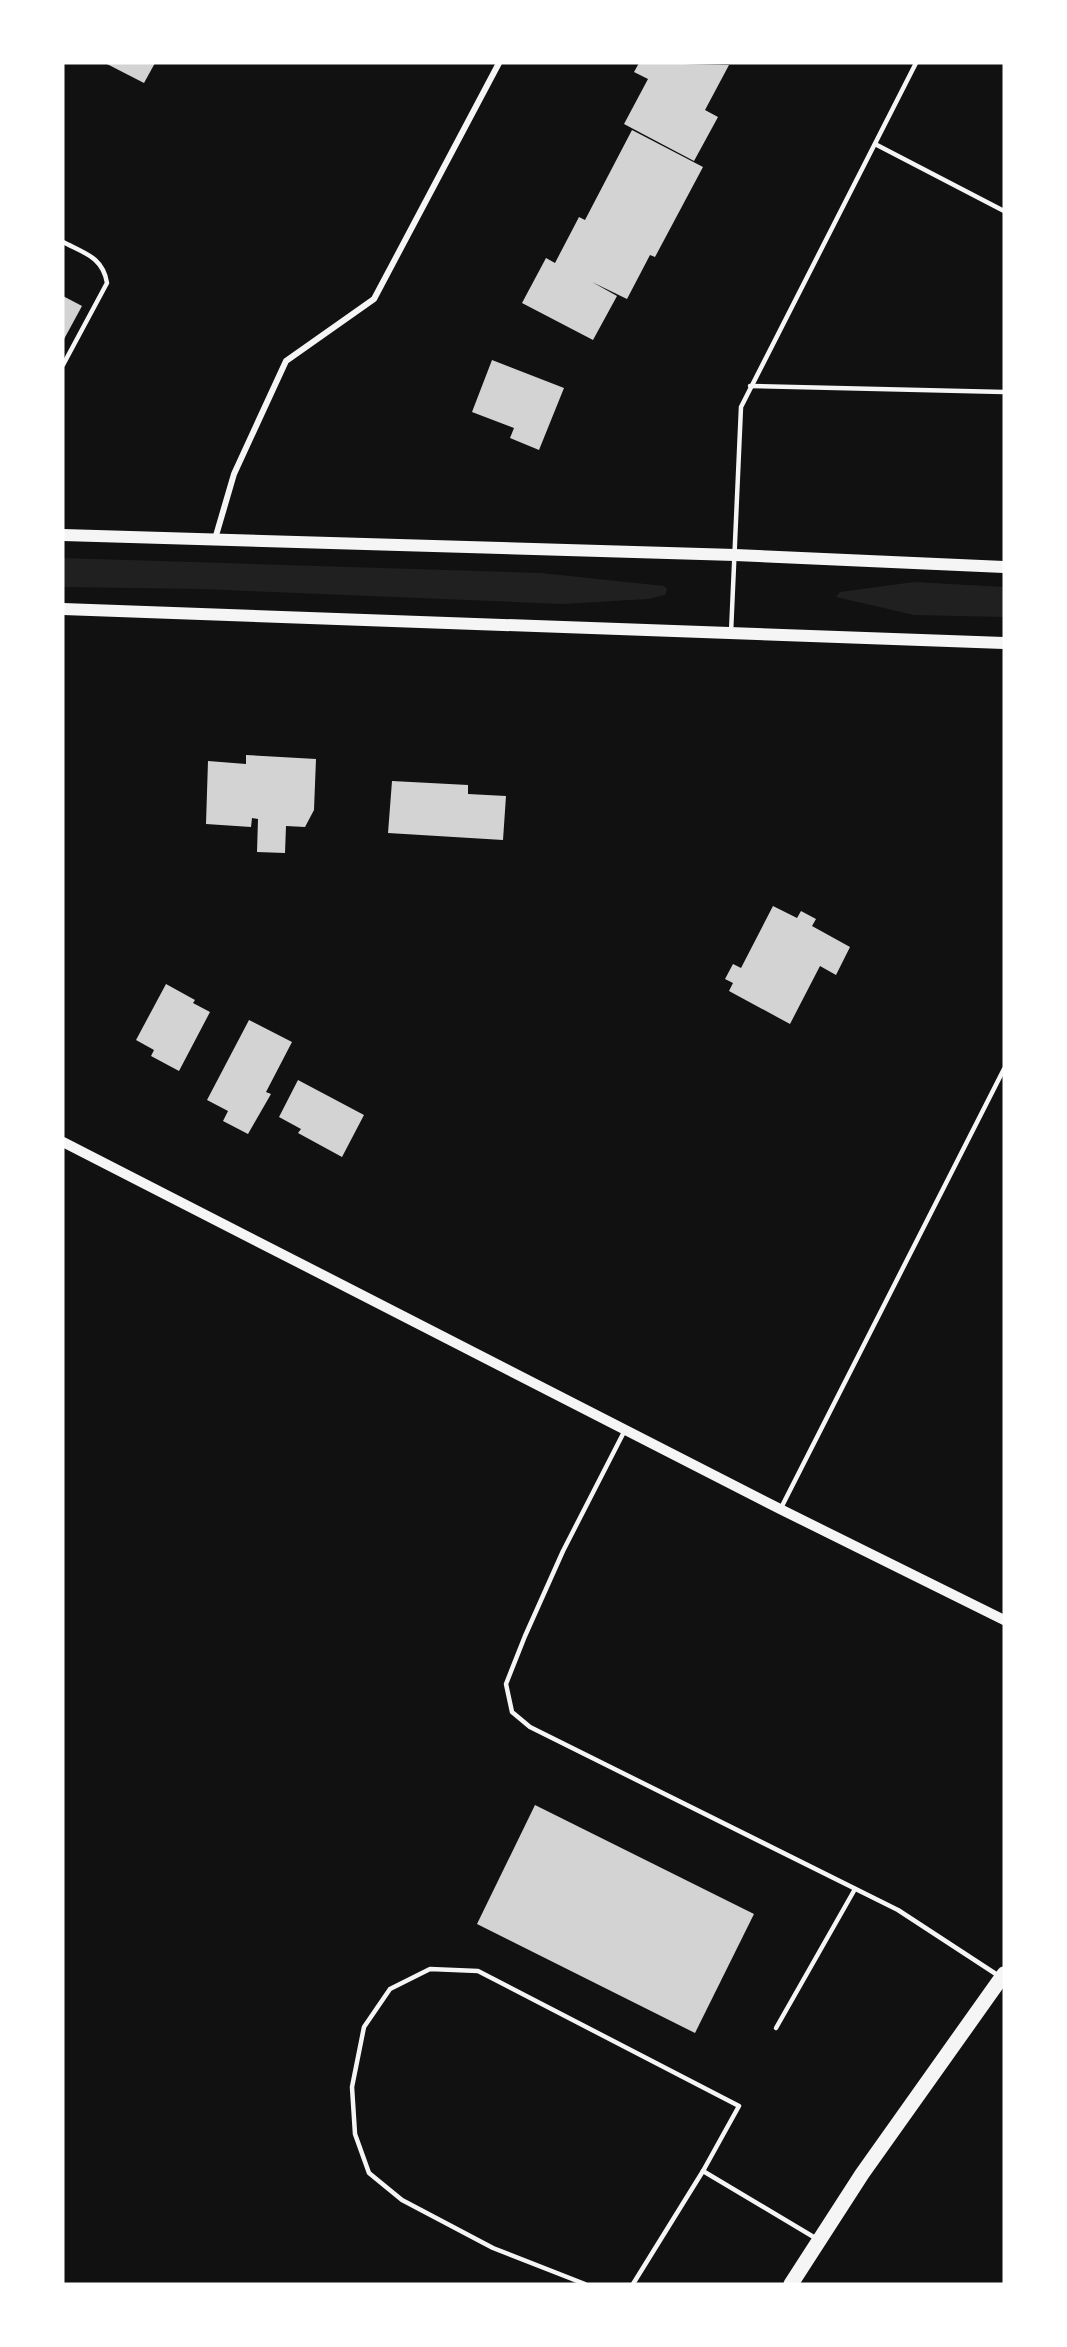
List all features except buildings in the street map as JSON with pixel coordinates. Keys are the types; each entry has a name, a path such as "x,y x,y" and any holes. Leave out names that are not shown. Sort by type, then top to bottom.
{"main road":[{"path":"63,535 735,555 1004,567"},
{"path":"63,609 1004,643"},
{"path":"791,2284 862,2174 1003,1976"}],"street":[{"path":"215,539 234,474 286,361 374,298 499,63"},
{"path":"63,1142 780,1509 1004,1620"}],"lane":[{"path":"731,633 741,407 916,63"},
{"path":"875,144 1004,211"},
{"path":"63,242 97,259 105,270 107,283 63,365"},
{"path":"750,386 1004,392"},
{"path":"780,1509 1004,1069"},
{"path":"625,1430 563,1551 525,1636 507,1684 512,1712 530,1727 898,1910 1003,1976"},
{"path":"776,2028 855,1889"},
{"path":"585,2284 493,2248 402,2200 369,2173 355,2134 352,2087 364,2027 390,1989 430,1969 478,1971 739,2106 703,2171 633,2284"},
{"path":"703,2171 819,2240"}],"shaded area":[{"path":"63,558 541,573 664,586 667,589 665,595 648,599 562,604 201,589 63,587"},
{"path":"914,582 1004,587 1004,617 914,615 836,597 840,592"}]}
